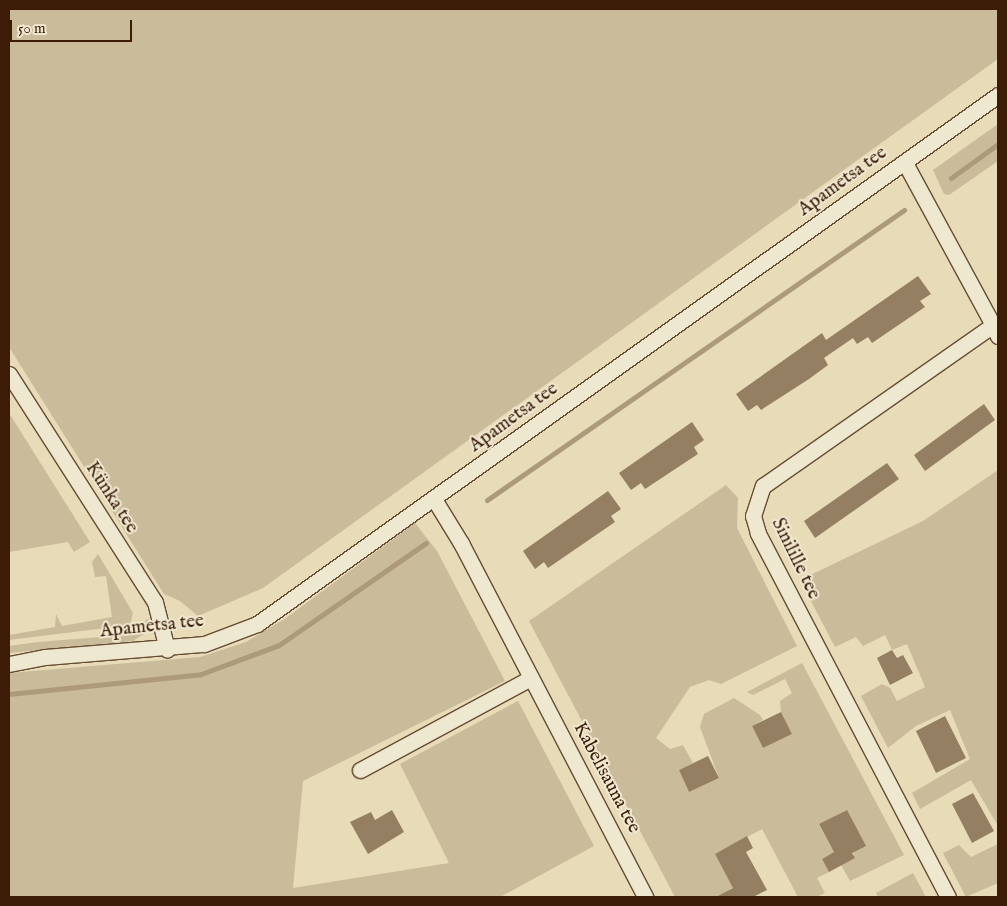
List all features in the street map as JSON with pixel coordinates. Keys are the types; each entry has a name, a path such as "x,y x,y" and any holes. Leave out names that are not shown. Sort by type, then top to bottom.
{"street":[{"name":"Apametsa tee","path":"9,664 45,657 167,649 204,644 257,624 998,95"},
{"name":"Sinilille tee","path":"905,163 996,330 763,486 753,516 758,533 948,897"},
{"name":"Künka tee","path":"9,374 155,602 167,649"},
{"name":"Kabelisauna tee","path":"434,499 531,678 645,897"},
{"path":"360,770 531,678"}],"shaded area":[{"path":"9,9 998,9 998,59 263,588 198,616 180,601 164,594 9,347"},
{"path":"998,124 998,161 949,195 944,194 933,170"},
{"path":"9,413 90,542 74,552 68,542 9,552"},
{"path":"998,470 998,826 971,780 920,809 912,793 970,759 950,710 916,726 888,748 861,696 882,684 890,688 897,701 925,687 907,644 892,650 885,635 863,646 856,637 835,647 800,580 923,521"},
{"path":"726,485 738,498 737,528 797,646 721,684 709,680 690,687 656,738 670,749 683,745 693,763 679,770 689,792 719,778 700,727 704,714 734,698 760,715 763,720 752,726 763,748 792,734 781,712 780,701 792,693 785,679 753,695 747,692 802,663 904,855 850,881 841,865 854,858 846,810 819,825 834,852 822,859 829,872 817,878 825,893 816,897 798,897 762,829 715,854 723,869 731,865 741,883 727,891 729,897 675,897 529,621"},
{"path":"415,523 437,551 505,681 303,781 293,888 449,863 400,764 518,701 594,846 500,897 9,897 9,673 200,657 246,642 286,618"},
{"path":"98,554 133,613 130,625 9,640 9,635 55,627 56,614 62,626 112,617 106,576 95,577 92,562"},
{"path":"149,618 144,634 133,641 9,653 9,646 126,635"},
{"path":"998,844 998,883 966,897 943,853 959,845 971,857"},
{"path":"913,873 926,897 878,897 876,893"}],"building":[{"path":"918,276 931,294 920,301 925,307 872,343 868,337 857,344 853,338 824,358 828,365 809,379 761,410 757,405 748,411 736,394 822,333 826,340"},
{"path":"984,404 995,420 925,471 914,455"},
{"path":"692,422 704,440 694,447 698,454 645,489 641,483 631,490 619,473"},
{"path":"887,463 899,479 815,538 804,521"},
{"path":"608,491 621,509 611,516 615,522 548,568 544,562 535,569 523,551"},
{"path":"892,650 897,658 903,655 913,673 890,685 877,658"},
{"path":"781,712 792,734 763,748 752,726"},
{"path":"945,716 966,758 936,773 916,731"},
{"path":"708,756 719,778 689,792 679,770"},
{"path":"973,793 994,831 972,843 952,804"},
{"path":"392,810 404,832 368,854 350,822 371,812 375,820"},
{"path":"847,810 866,846 852,853 855,858 829,872 822,859 834,852 819,824"},
{"path":"747,836 753,848 746,852 767,890 753,897 716,897 733,888 715,854"}],"waterway":[{"path":"951,178 998,144"},
{"path":"487,500 904,210"},
{"path":"9,694 201,674 279,645 426,543"}]}
